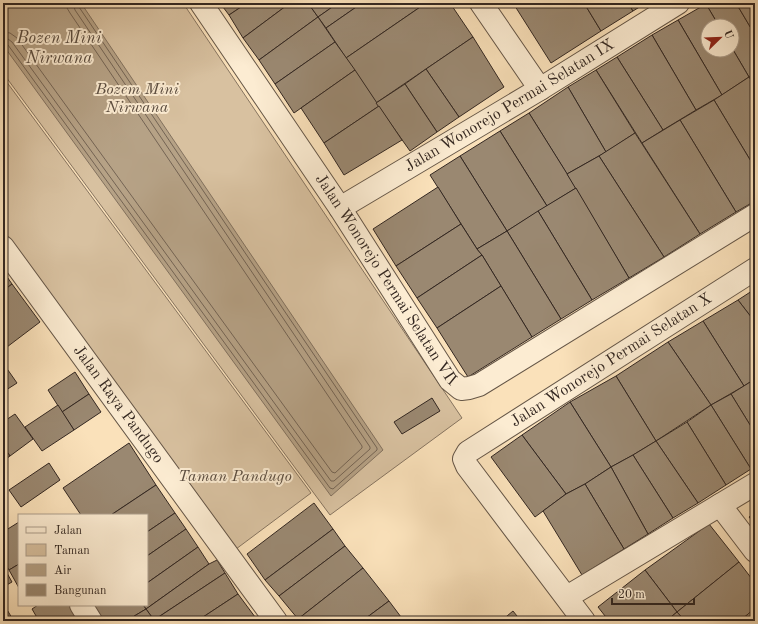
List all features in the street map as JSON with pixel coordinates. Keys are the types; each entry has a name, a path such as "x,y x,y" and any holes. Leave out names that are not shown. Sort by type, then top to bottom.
{"street":[{"name":"Jalan Wonorejo Permai Selatan VII","path":"201,3 340,208 450,380 460,389 479,385 755,215"},
{"path":"481,3 540,89"},
{"name":"Jalan Wonorejo Permai Selatan IX","path":"340,208 540,89 678,3"},
{"name":"Jalan Raya Pandugo","path":"3,247 276,621"},
{"name":"Jalan Wonorejo Permai Selatan X","path":"567,597 467,466 464,459 468,452 755,269"},
{"path":"584,621 567,597 755,484"},
{"path":"720,505 755,551"},
{"path":"81,606 91,621"}],"green space":[{"name":"Bozem Mini Nirwana","path":"3,3 183,3 462,418 330,515 3,73"},
{"name":"Taman Pandugo","path":"3,77 311,493 228,555 3,238"}],"water":[{"name":"Bozen Mini Nirwana","path":"3,3 81,3 383,450 331,496 3,45"}],"building":[{"path":"220,3 247,3 229,15"},
{"path":"247,3 290,3 243,38 229,15"},
{"path":"290,3 308,3 318,17 259,60 243,38"},
{"path":"308,3 338,3 318,17"},
{"path":"338,3 362,3 326,28 318,17"},
{"path":"362,3 426,3 346,58 326,28"},
{"path":"426,3 450,3 473,37 376,103 346,58"},
{"path":"513,3 584,3 601,31 551,63"},
{"path":"584,3 628,3 633,11 601,31"},
{"path":"628,3 646,3 633,11"},
{"path":"736,3 755,35 755,74 749,77 738,58 740,58 740,18 714,18 706,4"},
{"path":"736,3 755,3 755,35"},
{"path":"706,4 714,18 700,18 700,58 678,20"},
{"path":"318,17 335,42 275,84 259,60"},
{"path":"678,20 722,95 696,110 652,35"},
{"path":"652,35 696,110 663,130 617,57"},
{"path":"473,37 504,87 459,117 426,69"},
{"path":"335,42 355,70 294,113 275,84"},
{"path":"617,57 663,130 642,143 596,70"},
{"path":"700,58 738,58 749,77 722,95"},
{"path":"426,69 459,117 437,132 405,84"},
{"path":"355,70 379,106 324,143 301,108"},
{"path":"596,70 635,133 606,152 568,87"},
{"path":"755,74 755,87 749,77"},
{"path":"749,77 755,87 755,168 714,100"},
{"path":"405,84 437,132 410,151 376,103"},
{"path":"568,87 606,152 567,174 529,113"},
{"path":"714,100 755,168 755,201 736,212 680,120"},
{"path":"379,106 402,140 344,175 324,143"},
{"path":"529,113 576,188 547,206 500,131"},
{"path":"680,120 736,212 700,234 642,143"},
{"path":"500,131 547,206 507,231 460,156"},
{"path":"635,133 700,234 664,257 599,156"},
{"path":"460,156 507,231 477,249 430,175"},
{"path":"599,156 664,257 629,278 567,174"},
{"path":"438,187 461,224 396,266 373,229"},
{"path":"576,188 629,278 592,300 538,211"},
{"path":"538,211 592,300 561,319 507,231"},
{"path":"461,224 482,255 417,298 396,266"},
{"path":"507,231 561,319 532,337 477,249"},
{"path":"482,255 501,286 437,328 417,298"},
{"path":"3,271 12,284 3,291"},
{"path":"12,284 40,322 3,350 3,291"},
{"path":"501,286 532,337 468,377 437,328"},
{"path":"755,289 755,322 738,300"},
{"path":"738,300 755,322 755,379 744,386 703,321"},
{"path":"703,321 744,386 711,405 668,342"},
{"path":"668,342 711,405 656,441 616,376"},
{"path":"3,363 17,383 3,392"},
{"path":"75,372 89,394 62,412 48,390"},
{"path":"616,376 656,441 611,467 570,402"},
{"path":"755,379 755,433 731,394"},
{"path":"89,394 101,412 74,430 62,412"},
{"path":"731,394 755,433 755,467 751,469 711,405"},
{"path":"432,398 440,411 402,434 394,422"},
{"path":"570,402 611,467 585,484 566,494 522,435"},
{"path":"58,405 74,430 42,451 25,427"},
{"path":"711,405 751,469 726,485 687,422"},
{"path":"15,414 33,439 10,456 3,446 3,422"},
{"path":"687,422 726,485 698,503 656,441"},
{"path":"522,435 566,494 535,517 491,457"},
{"path":"656,441 698,503 673,518 633,455"},
{"path":"129,443 156,485 112,514 80,514 63,488"},
{"path":"3,446 10,456 3,461"},
{"path":"633,455 673,518 648,534 611,467"},
{"path":"49,463 60,480 21,507 9,490"},
{"path":"611,467 648,534 624,549 585,484"},
{"path":"585,484 624,549 582,575 543,511 566,494"},
{"path":"156,485 175,513 148,531 148,514 112,514"},
{"path":"314,503 333,529 265,580 247,554"},
{"path":"755,512 755,524 749,517"},
{"path":"175,513 186,529 148,555 148,531"},
{"path":"18,523 18,565 9,570 3,560 3,532"},
{"path":"709,524 739,562 677,612 645,570"},
{"path":"186,529 198,547 148,582 148,555"},
{"path":"333,529 345,546 279,596 265,580"},
{"path":"345,546 363,568 298,619 279,596"},
{"path":"198,547 209,564 146,609 144,606 148,606 148,582"},
{"path":"217,560 225,573 154,620 146,609 209,564"},
{"path":"739,562 755,583 755,608 740,621 685,621 677,612"},
{"path":"18,565 18,586 9,570"},
{"path":"3,566 12,582 3,587"},
{"path":"363,568 389,601 362,621 299,621 298,619"},
{"path":"645,570 677,612 666,621 609,621 598,607"},
{"path":"225,573 238,594 197,621 154,621 154,620"},
{"path":"238,594 258,621 197,621"},
{"path":"389,601 404,621 362,621"},
{"path":"3,603 12,618 6,621 3,621"},
{"path":"36,606 78,606 88,621 39,621 32,609"},
{"path":"90,606 144,606 146,609 126,621 99,621"},
{"path":"755,608 755,621 740,621"},
{"path":"146,609 154,620 153,621 126,621"},
{"path":"513,611 521,621 501,621"},
{"path":"677,612 685,621 666,621"}]}
